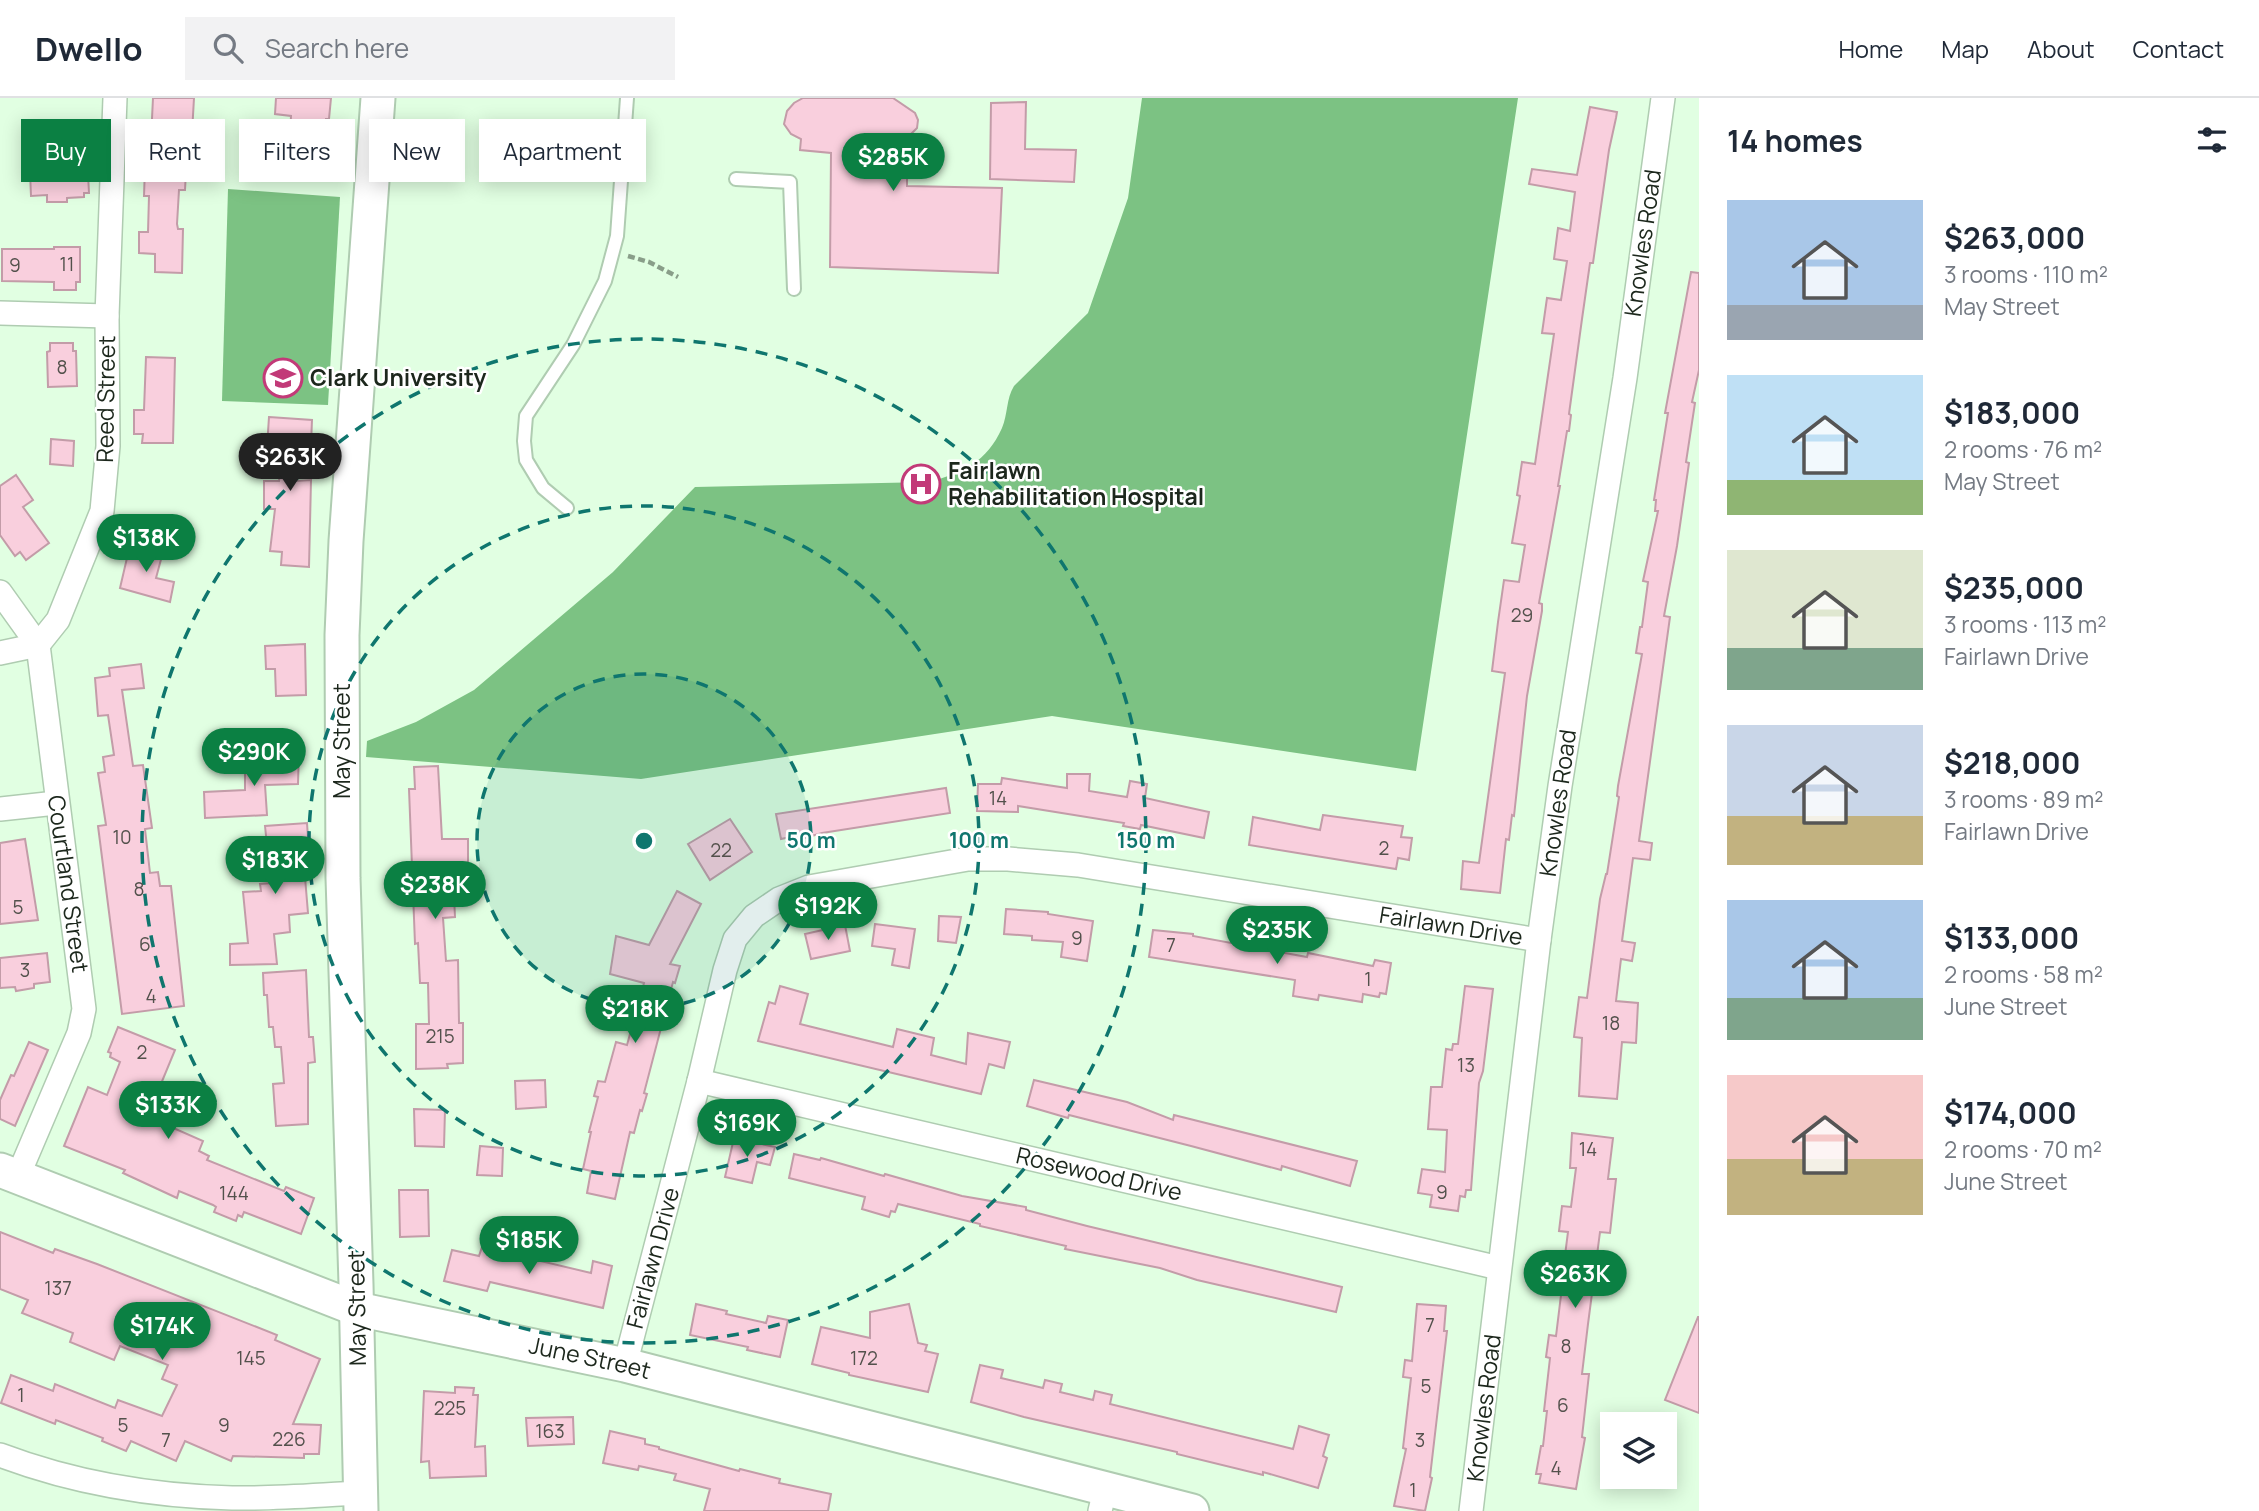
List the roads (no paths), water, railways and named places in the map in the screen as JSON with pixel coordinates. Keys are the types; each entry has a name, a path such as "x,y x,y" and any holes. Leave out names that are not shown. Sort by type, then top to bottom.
{"street":[{"name":"Reed Street","path":"38,645 58,620 102,511 108,446 107,316 115,98"},
{"name":"May Street","path":"361,1502 343,878 342,635 378,98"},
{"name":"Knowles Road","path":"1471,1511 1539,940 1560,786 1625,378 1663,98"},
{"path":"0,313 107,316"},
{"name":"Courtland Street","path":"0,592 38,645 84,1009 79,1033 9,1173"},
{"path":"0,653 38,645"},
{"path":"0,808 57,803"},
{"name":"Fairlawn Drive","path":"625,1365 699,1081 724,970 735,939 754,916 779,899 808,887 968,859 1008,859 1078,865 1539,940"},
{"name":"Rosewood Drive","path":"699,1081 1499,1268"},
{"name":"June Street","path":"9,1173 357,1309 625,1365 1102,1500 1192,1511"},
{"path":"0,1455 85,1482 176,1495 361,1502"}],"lane":[{"path":"567,508 543,488 526,460 526,416 573,345 605,281 617,236 627,98"},
{"path":"736,180 790,182 794,289"}],"place":[{"name":"Clark University","path":"283,378"},
{"name":"Fairlawn Rehabilitation Hospital","path":"921,484"}]}
